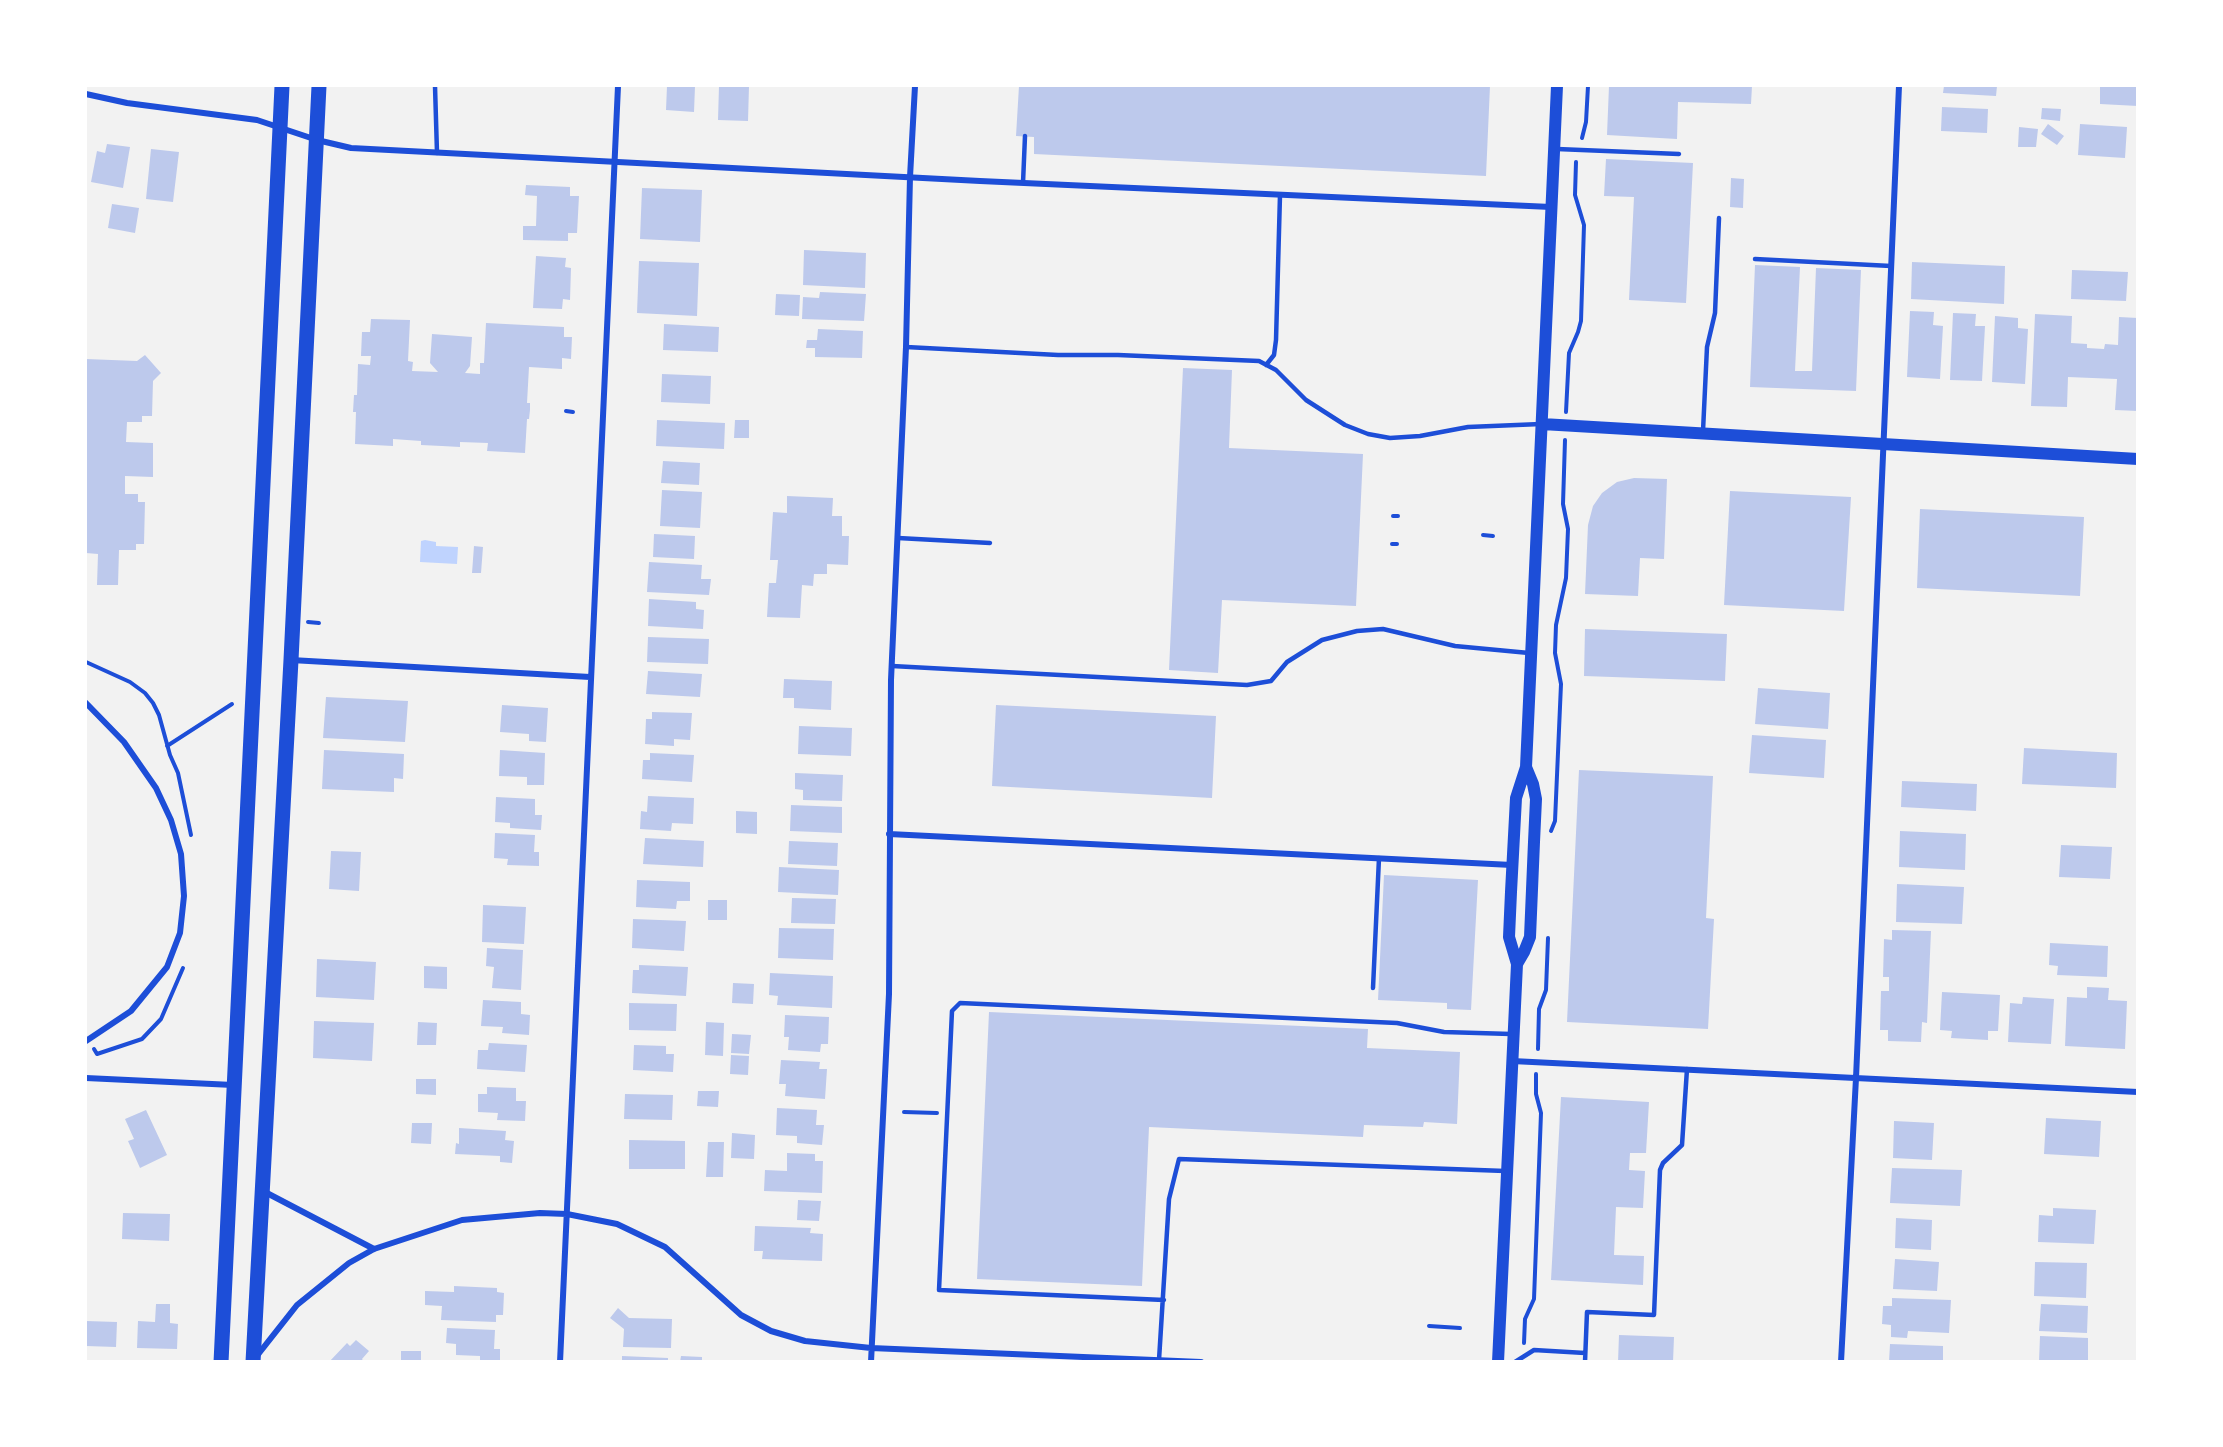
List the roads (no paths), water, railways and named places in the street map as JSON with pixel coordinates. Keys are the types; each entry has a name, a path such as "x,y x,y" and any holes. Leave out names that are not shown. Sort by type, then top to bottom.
{"main road":[{"path":"221,1362 282,86"},
{"path":"253,1361 320,86"},
{"path":"1498,1362 1517,964 1509,937 1512,865 1516,798 1526,767 1557,86"},
{"path":"1542,424 2138,459"},
{"path":"1517,964 1530,937 1536,799 1526,767"}],"street":[{"path":"560,1362 618,86"},
{"path":"871,1362 889,994 892,666 915,86"},
{"path":"1841,1362 1856,1078 1899,86"},
{"path":"86,94 126,103 257,120 280,129 351,148 1023,183 1551,207"},
{"path":"291,660 590,677"},
{"path":"86,703 124,742 156,788 171,820 181,854 184,897 180,933 167,967 131,1011 87,1040"},
{"path":"889,834 1512,865"},
{"path":"1512,1061 2138,1092"},
{"path":"86,1078 234,1085"},
{"path":"262,1190 374,1249"},
{"path":"253,1361 297,1305 349,1263 374,1249 462,1220 540,1213 567,1214 617,1224 665,1247 741,1315 771,1331 805,1341 872,1348 1201,1362"}],"lane":[{"path":"435,86 437,153"},
{"path":"1023,183 1025,136"},
{"path":"1554,149 1679,154"},
{"path":"1266,365 1274,355 1276,340 1280,195"},
{"path":"1703,434 1707,347 1715,313 1719,218"},
{"path":"1755,259 1891,266"},
{"path":"906,347 1058,355 1259,361 1276,370 1306,400 1345,425 1368,434 1390,438 1420,436 1468,427 1542,424"},
{"path":"898,538 990,543"},
{"path":"892,666 1246,685 1270,681 1287,662 1322,640 1358,631 1383,629 1455,646 1531,653"},
{"path":"1373,988 1380,858"},
{"path":"1164,1300 939,1290 952,1011 960,1003 1397,1023 1444,1032 1514,1034"},
{"path":"1585,1362 1587,1312 1654,1315 1660,1170 1663,1163 1682,1144 1687,1070"},
{"path":"1159,1360 1169,1199 1179,1159 1508,1171"},
{"path":"1515,1362 1524,1354 1534,1350 1585,1353"}],"water":[{"path":"421,541 436,542 436,546 458,547 457,564 420,562"}]}
